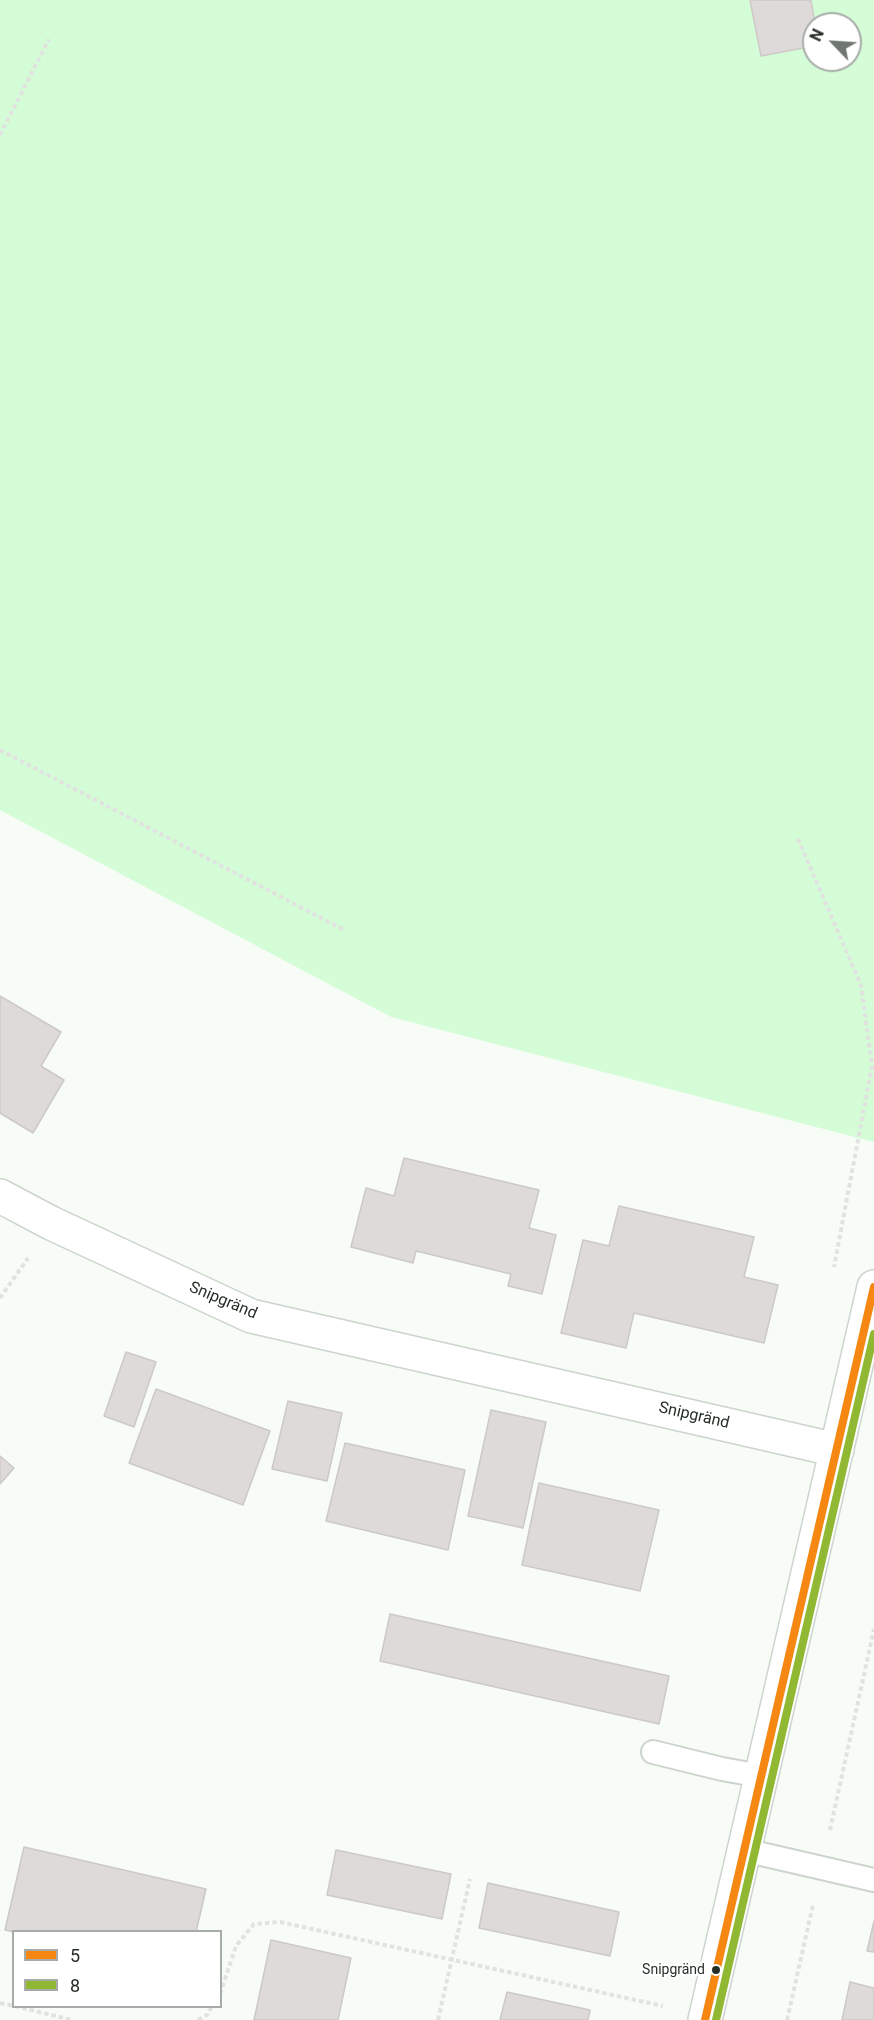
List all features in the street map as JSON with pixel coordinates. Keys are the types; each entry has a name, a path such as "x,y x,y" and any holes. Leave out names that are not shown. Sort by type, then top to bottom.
{"street":[{"name":"Snipgränd","path":"0,1196 51,1223 251,1316 837,1450"},
{"path":"705,2018 874,1287"}],"lane":[{"path":"653,1752 761,1776"},
{"path":"744,1850 874,1880"}],"path":[{"path":"0,135 49,39"},
{"path":"0,750 346,931"},
{"path":"798,839 861,985 872,1066 832,1275"},
{"path":"787,2020 874,1629"},
{"path":"438,2020 470,1879"},
{"path":"222,1988 236,1946 254,1924 280,1923 705,2018"},
{"path":"22,2008 72,2020"},
{"path":"198,2020 207,2015 211,2008"}],"green space":[{"path":"0,0 874,0 874,1142 391,1017 0,810"}],"building":[{"path":"750,0 811,0 813,12 802,12 802,48 761,56"},
{"path":"0,996 61,1032 41,1066 64,1080 33,1133 0,1113"},
{"path":"404,1158 539,1190 529,1228 556,1235 542,1294 508,1286 511,1274 416,1251 413,1263 351,1247 366,1188 394,1196"},
{"path":"619,1206 754,1237 744,1277 778,1285 764,1343 634,1313 626,1348 561,1333 583,1240 609,1246"},
{"path":"126,1352 156,1362 134,1427 104,1416"},
{"path":"156,1389 270,1431 243,1505 129,1463"},
{"path":"288,1401 342,1413 327,1481 272,1469"},
{"path":"491,1410 546,1422 523,1528 468,1516"},
{"path":"345,1443 465,1470 448,1550 326,1521"},
{"path":"0,1456 14,1468 0,1484"},
{"path":"539,1483 659,1510 640,1591 522,1565"},
{"path":"390,1614 669,1676 659,1724 380,1661"},
{"path":"24,1847 206,1889 196,1930 5,1930"},
{"path":"336,1850 451,1874 442,1919 327,1895"},
{"path":"488,1883 619,1912 610,1956 479,1928"},
{"path":"874,1921 874,1952 867,1951"},
{"path":"271,1940 351,1958 338,2020 254,2020"},
{"path":"850,1982 874,1988 874,2020 842,2020"},
{"path":"507,1992 590,2010 588,2020 500,2020"}],"transit line":[{"name":"5","path":"705,2020 874,1287"},
{"name":"8","path":"716,2020 874,1334"}],"place":[{"name":"Snipgränd","path":"716,1970"}]}
